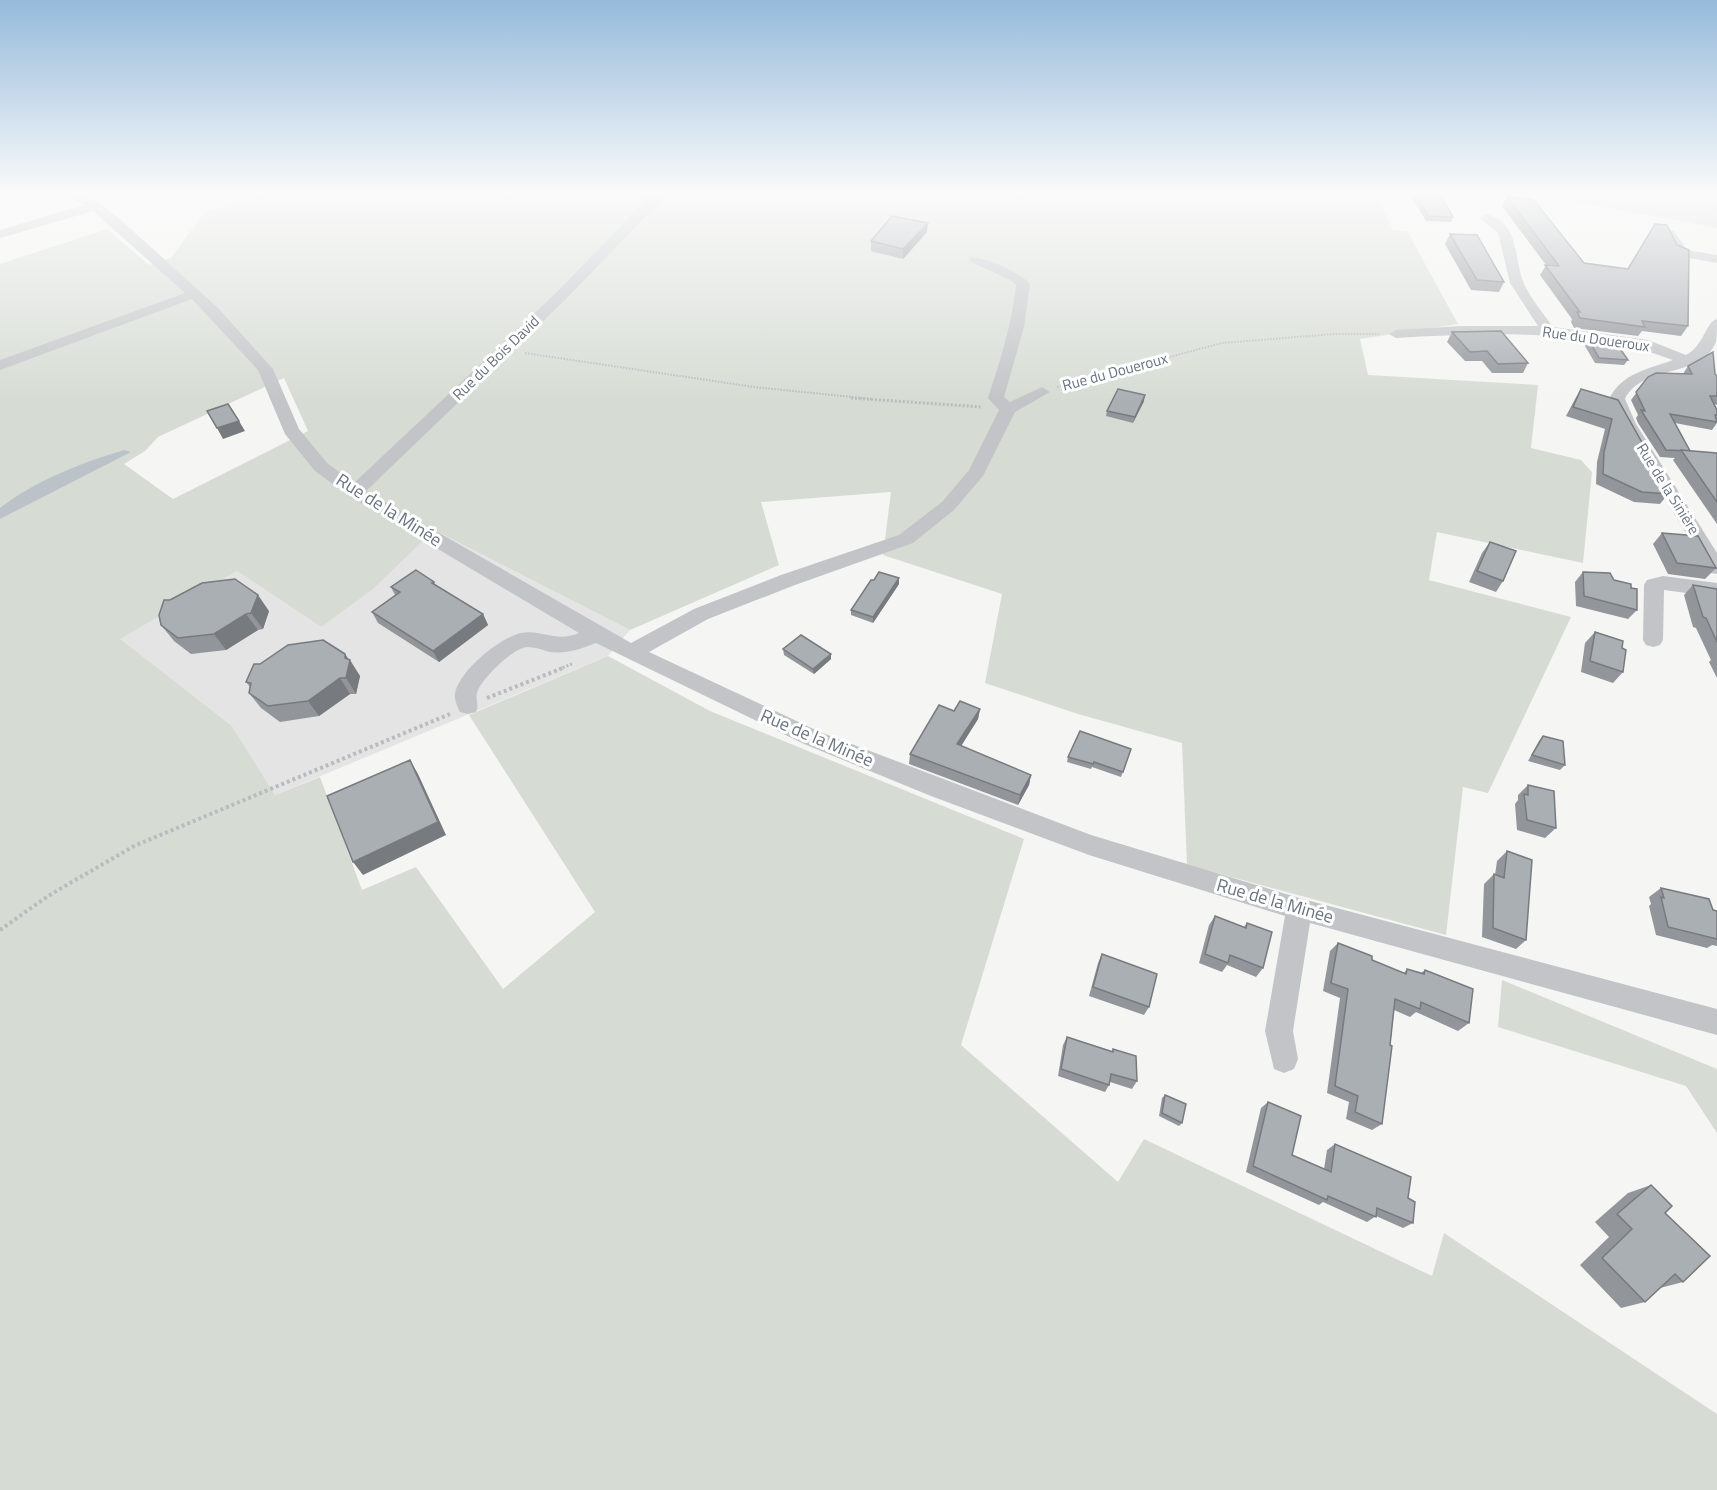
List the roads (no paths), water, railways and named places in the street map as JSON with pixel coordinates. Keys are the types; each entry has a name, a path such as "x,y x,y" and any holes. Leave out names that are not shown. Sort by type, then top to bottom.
{"street":[{"name":"Rue de la Minée","path":"162,264 195,294 266,369 291,430 321,467 355,492 596,634 719,696 812,738 939,789 1089,845 1299,909 1717,1022"},
{"name":"Rue du Bois David","path":"355,492 593,264"},
{"path":"632,652 701,614 788,580 906,539 948,506 977,472 1007,411 996,398 1013,344 1022,304 1023,284 1017,278 982,264"},
{"path":"1514,264 1517,283 1548,331"},
{"path":"0,365 195,294"},
{"name":"Rue de la Sinière","path":"1717,323 1711,351 1633,380 1623,387 1617,399 1628,424 1717,568"},
{"name":"Rue du Doueroux","path":"1396,334 1461,330 1548,331 1648,345 1686,360"},
{"name":"Rue du Doueroux","path":"1007,411 1042,392"},
{"path":"1653,640 1652,592 1654,585 1663,583 1717,590"},
{"path":"468,706 466,694 474,679 485,666 519,641 531,640 560,645 575,644 596,634"},
{"path":"1284,1059 1280,1031 1299,909"}]}
